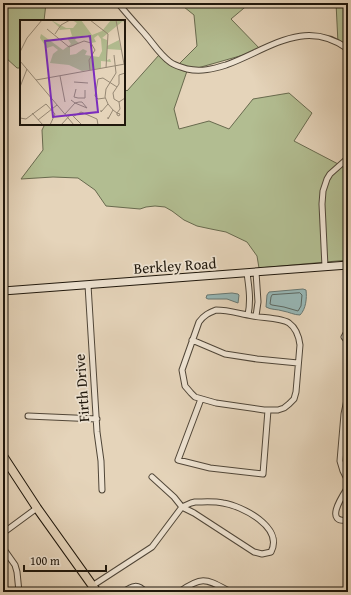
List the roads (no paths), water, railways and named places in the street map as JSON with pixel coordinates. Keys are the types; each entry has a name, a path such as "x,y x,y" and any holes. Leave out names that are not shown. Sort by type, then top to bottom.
{"main road":[{"path":"3,456 37,508 94,589"}],"street":[{"path":"118,3 159,52 171,63 193,70 201,71 224,65 281,41 300,36 326,38 348,49"},
{"path":"325,267 322,204 323,191 330,174 348,158"},
{"name":"Berkley Road","path":"3,291 348,265"},
{"path":"256,272 258,302 256,316"},
{"path":"247,273 250,293 248,315"},
{"name":"Firth Drive","path":"88,285 102,490"},
{"path":"216,310 224,310 248,315 289,323 300,339 296,392 294,399 284,408 278,410 268,410 216,403 195,397 185,386 182,370 199,322 203,317 216,310"},
{"path":"348,330 344,337 348,342"},
{"path":"192,340 225,354 298,363"},
{"path":"348,395 344,414 340,461 343,472 348,481"},
{"path":"201,399 178,460 210,468 263,474 268,410"},
{"path":"28,416 97,419"},
{"path":"94,589 152,547 182,507 191,503 223,503 250,514 266,525 270,530 273,542 271,552 262,554 254,552 194,513 182,507 174,497 152,477"},
{"path":"348,487 338,504 336,512 337,517 340,520 348,520"},
{"path":"3,533 37,508"},
{"path":"3,548 18,572 19,592"},
{"path":"180,592 198,581 209,581 231,592"},
{"path":"123,592 132,587 138,586 145,592"}],"water":[{"path":"306,290 306,300 304,310 300,315 266,307 267,295 269,292"},
{"path":"232,293 239,295 238,303 227,299 206,298 207,295"}]}
